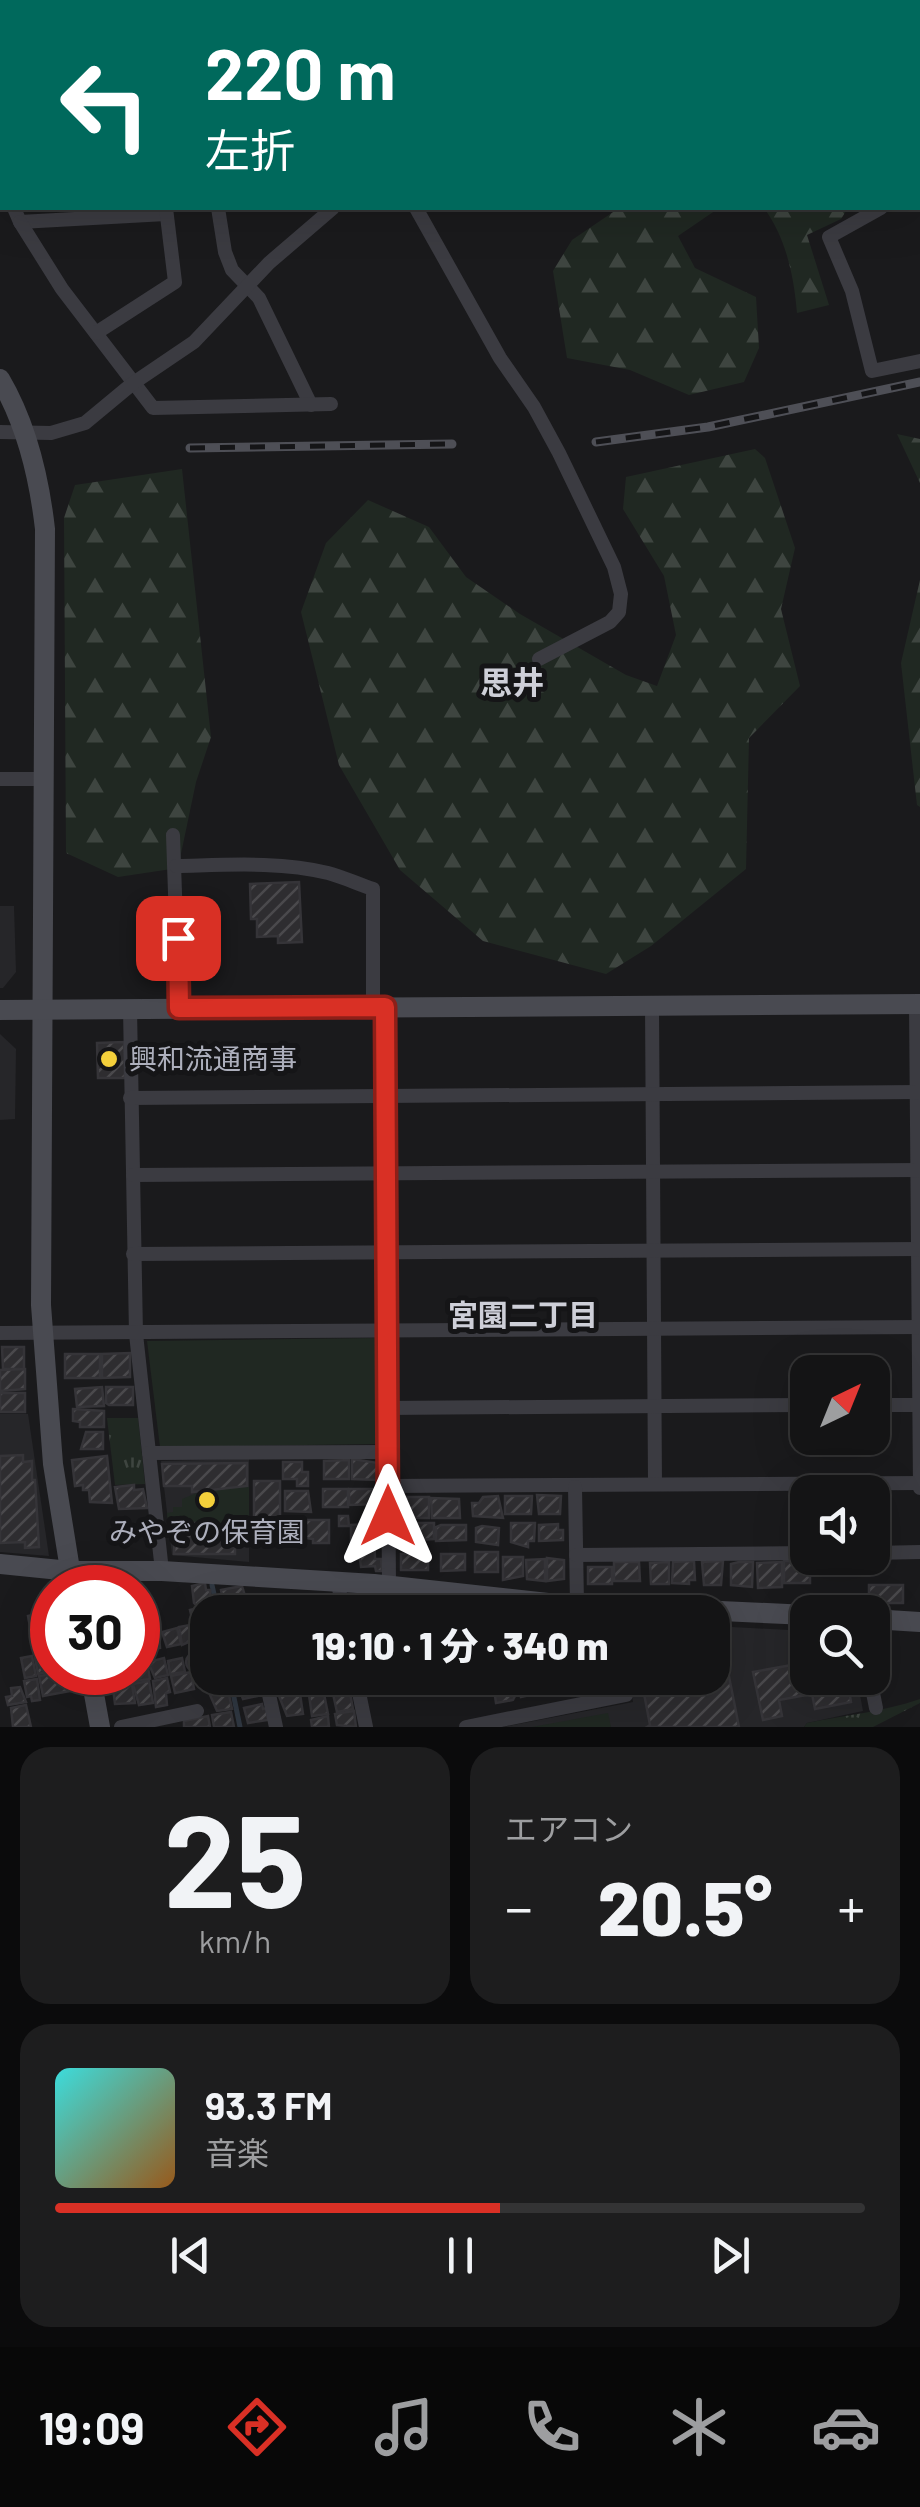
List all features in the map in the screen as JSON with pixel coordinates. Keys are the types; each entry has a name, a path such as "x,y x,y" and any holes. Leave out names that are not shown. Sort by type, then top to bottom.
{"street":[{"path":"218,210 232,270 259,298 311,405"},
{"path":"0,432 51,432 85,423 132,384 194,342 246,286 331,210"},
{"path":"417,210 500,358 560,453 614,567 621,594 619,612 610,622 539,659"},
{"path":"876,210 829,237 852,291 872,370 920,361"},
{"path":"96,333 174,282 166,211 18,215 34,248 132,384 153,408 331,404"},
{"path":"0,379 25,432 39,478 45,529 42,1333 53,1464 70,1565"},
{"path":"0,779 45,779"},
{"path":"174,835 179,1008"},
{"path":"176,866 305,869 374,889 387,1173 389,1586"},
{"path":"0,1010 918,1004 920,1486 388,1486"},
{"path":"652,1005 656,1484"},
{"path":"130,1009 136,1334 162,1571 389,1586 440,1595"},
{"path":"130,1098 918,1092"},
{"path":"133,1175 919,1170"},
{"path":"133,1254 919,1250"},
{"path":"0,1333 920,1327"},
{"path":"386,1408 790,1405"},
{"path":"890,1405 919,1405"},
{"path":"149,1453 388,1452"},
{"path":"575,1487 576,1595"},
{"path":"890,1553 920,1552"},
{"path":"576,1555 790,1553"},
{"path":"0,1564 30,1570"},
{"path":"338,1582 341,1595"},
{"path":"730,1613 790,1614"},
{"path":"890,1620 920,1622"},
{"path":"94,1695 100,1727"},
{"path":"269,1695 276,1727"},
{"path":"359,1695 366,1727"},
{"path":"466,1727 626,1695"},
{"path":"873,1695 876,1708"},
{"path":"121,1727 198,1711"}],"shaded area":[{"path":"0,906 14,906 16,972 3,988 0,988"},
{"path":"0,1034 16,1049 15,1119 0,1120"},
{"path":"0,1414 28,1414 49,1556 0,1552"},
{"name":"みやぞの保育園","path":"249,1459 249,1562 172,1555 161,1461"},
{"path":"730,1627 790,1630 790,1695 860,1695 863,1711 807,1723 804,1727 503,1727 633,1702 632,1695 730,1695"}],"green space":[{"path":"616,210 716,210 678,236 695,268 756,297 759,348 744,382 689,395 630,370 567,358 553,271 572,240"},
{"path":"765,210 847,210 841,219 807,235 829,305 797,313 788,258"},
{"path":"897,434 920,439 920,483"},
{"path":"755,449 765,458 795,548 781,609 800,686 749,738 746,869 651,946 606,974 483,941 400,870 339,765 301,612 326,543 368,500 429,527 466,577 520,614 626,675 657,686 676,635 664,576 623,509 626,477"},
{"path":"182,469 211,737 196,782 178,868 118,877 66,853 64,518 75,485"},
{"path":"920,580 920,807 901,663"},
{"path":"375,1338 381,1344 381,1438 376,1444 160,1447 147,1341"},
{"path":"107,1418 138,1418 145,1484 115,1485"},
{"path":"249,1487 249,1532 210,1527 209,1523 188,1523 187,1530 175,1528 175,1534 169,1534 167,1513 173,1512 173,1507 182,1507 182,1499 207,1489"},
{"path":"920,1699 920,1703 873,1727 804,1727 807,1723"},
{"path":"608,1713 611,1727 532,1727"}],"building":[{"path":"299,882 302,942 278,943 278,936 257,937 257,919 251,919 250,884"},
{"path":"124,1042 125,1078 98,1078 97,1043"},
{"path":"2,1347 24,1347 24,1369 3,1369"},
{"path":"130,1353 130,1377 102,1378 102,1354"},
{"path":"65,1354 100,1354 100,1378 65,1378"},
{"path":"25,1369 25,1389 0,1391 0,1370"},
{"path":"102,1387 104,1406 77,1407 75,1389"},
{"path":"106,1387 133,1387 133,1405 106,1403"},
{"path":"0,1393 25,1393 25,1412 0,1412"},
{"path":"73,1409 104,1411 104,1427 80,1427 80,1422 73,1421"},
{"path":"86,1432 103,1432 103,1449 81,1449"},
{"path":"23,1455 23,1462 32,1461 39,1547 25,1548 25,1542 0,1543 0,1456"},
{"path":"107,1456 112,1503 90,1502 89,1490 83,1490 83,1485 75,1486 72,1460"},
{"path":"352,1459 378,1463 378,1480 352,1479"},
{"path":"349,1460 349,1479 324,1479 324,1461"},
{"path":"283,1462 302,1462 302,1472 308,1472 308,1486 297,1486 297,1479 283,1479"},
{"path":"247,1463 247,1486 192,1492 192,1486 164,1486 162,1464"},
{"path":"254,1481 280,1481 280,1534 254,1534"},
{"path":"134,1485 134,1490 143,1489 147,1508 119,1509 115,1487"},
{"path":"323,1489 348,1489 348,1507 323,1507"},
{"path":"349,1489 380,1489 381,1504 349,1505"},
{"path":"285,1491 308,1491 311,1512 285,1511"},
{"path":"537,1495 561,1496 560,1514 539,1514"},
{"path":"498,1496 503,1518 473,1516 472,1503"},
{"path":"505,1496 532,1496 531,1514 505,1514"},
{"path":"401,1497 429,1497 429,1518 402,1518"},
{"path":"431,1498 459,1499 460,1518 432,1518"},
{"path":"339,1516 348,1516 349,1526 339,1526"},
{"path":"305,1520 329,1520 329,1543 313,1543 313,1539 305,1538"},
{"path":"187,1523 210,1523 210,1527 235,1530 235,1554 174,1554 175,1528 187,1530"},
{"path":"434,1523 434,1539 401,1541 401,1525"},
{"path":"511,1523 535,1523 534,1541 528,1541 528,1547 511,1542"},
{"path":"558,1524 563,1540 539,1541 539,1525"},
{"path":"351,1525 374,1526 375,1559 381,1559 382,1571 376,1571 375,1566 361,1567 360,1559 351,1559"},
{"path":"466,1525 466,1540 436,1541 436,1527"},
{"path":"476,1528 499,1528 498,1545 476,1542"},
{"path":"475,1552 498,1552 498,1572 475,1572"},
{"path":"428,1553 428,1570 401,1570 401,1554"},
{"path":"441,1554 465,1554 465,1570 441,1571"},
{"path":"503,1557 523,1557 523,1576 503,1580"},
{"path":"547,1558 564,1560 564,1579 547,1581"},
{"path":"545,1559 545,1581 527,1579 526,1560"},
{"path":"694,1561 695,1580 689,1580 689,1584 672,1583 673,1562"},
{"path":"723,1561 721,1585 704,1585 702,1562"},
{"path":"784,1561 790,1561 790,1575 810,1575 810,1583 784,1583"},
{"path":"614,1562 639,1562 640,1581 614,1581"},
{"path":"669,1562 669,1584 651,1584 650,1563"},
{"path":"753,1562 752,1587 731,1585 731,1564"},
{"path":"782,1562 782,1587 758,1588 757,1563"},
{"path":"588,1567 612,1567 612,1584 588,1584"},
{"path":"205,1583 210,1595 193,1595 192,1586"},
{"path":"869,1585 903,1585 903,1603 890,1603 890,1595 869,1595"},
{"path":"242,1586 245,1595 222,1595 221,1590"},
{"path":"190,1625 190,1642 182,1645 179,1627"},
{"path":"177,1628 181,1644 167,1647 162,1632"},
{"path":"30,1656 30,1677 25,1678 21,1658"},
{"path":"164,1658 168,1675 160,1677 160,1659"},
{"path":"182,1658 185,1672 170,1674 168,1661"},
{"path":"790,1665 790,1695 806,1695 779,1700 782,1716 763,1720 753,1672"},
{"path":"190,1672 190,1690 175,1693 171,1676"},
{"path":"167,1678 170,1692 166,1693 167,1705 156,1707 155,1695 160,1695 160,1680"},
{"path":"30,1680 30,1695 39,1695 40,1700 27,1697 24,1681"},
{"path":"730,1681 739,1727 647,1727 650,1725 644,1695 730,1695"},
{"path":"20,1687 26,1702 8,1705 6,1697 12,1696 11,1688"},
{"path":"114,1695 134,1695 135,1703 115,1704"},
{"path":"136,1695 152,1695 153,1703 139,1705"},
{"path":"210,1695 229,1695 232,1709 217,1711"},
{"path":"300,1695 303,1714 287,1716 279,1696"},
{"path":"309,1695 324,1695 328,1714 312,1716"},
{"path":"333,1695 350,1695 353,1709 337,1712"},
{"path":"495,1695 515,1696 513,1700 496,1703"},
{"path":"812,1695 850,1695 851,1702 815,1709"},
{"path":"262,1704 263,1709 267,1708 268,1720 248,1723 244,1708"},
{"path":"26,1705 31,1727 13,1727 11,1708"},
{"path":"354,1711 356,1727 337,1725 335,1714"},
{"path":"231,1712 234,1727 214,1727 212,1715"},
{"path":"208,1716 210,1727 184,1727 184,1721"},
{"path":"328,1716 329,1727 312,1727 311,1720"}],"waterway":[{"path":"212,1585 214,1595"},
{"path":"233,1695 240,1727"}],"railway":[{"path":"596,442 708,427 920,382"},
{"path":"190,448 452,444"}],"place":[{"name":"興和流通商事","path":"109,1059"},
{"name":"みやぞの保育園","path":"207,1500"}],"district":[{"name":"思井","path":"512,683"},
{"name":"宮園二丁目","path":"523,1316"}],"route":[{"path":"178,938 179,1008 385,1007 388,1516"}]}
